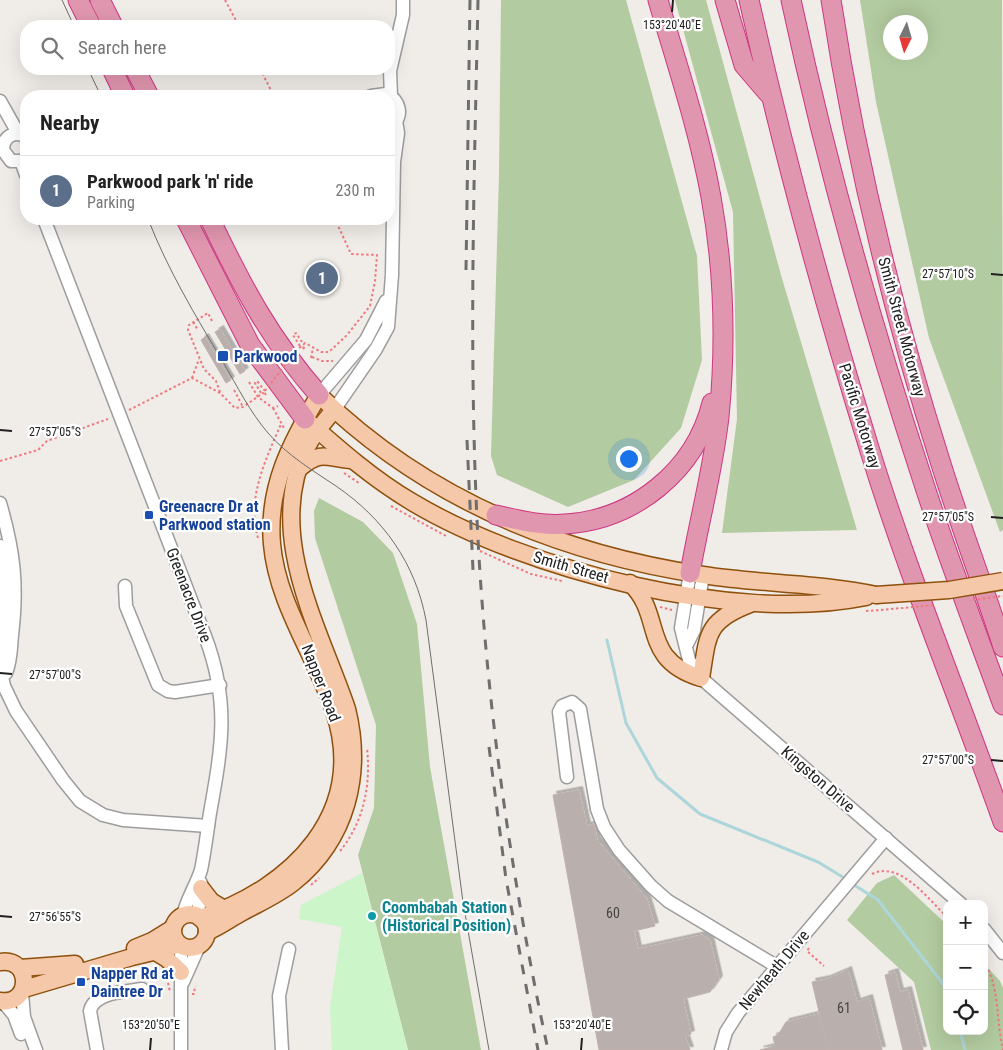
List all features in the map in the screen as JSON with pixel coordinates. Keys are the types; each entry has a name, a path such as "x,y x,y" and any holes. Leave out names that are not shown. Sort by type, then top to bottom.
{"highway":[{"path":"78,0 88,20"},
{"path":"100,0 110,20"},
{"path":"658,0 695,126 711,198 723,302 722,377 697,574"},
{"path":"725,0 744,65 770,96"},
{"name":"Pacific Motorway","path":"749,0 770,96 802,223 870,452 912,577 1003,822"},
{"path":"791,0 840,203 884,360 923,483 1003,705"},
{"name":"Smith Street Motorway","path":"831,0 853,123 903,335 941,465 1003,647"},
{"path":"115,75 123,90"},
{"path":"138,75 146,90"},
{"path":"189,225 250,345 311,424"},
{"path":"213,225 244,289 269,332 319,395"},
{"path":"496,515 535,523 564,524 603,517 636,504 674,474 690,454 705,425 722,377"}],"main road":[{"name":"Napper Road","path":"192,922 275,895 305,872 322,852 337,830 346,807 352,781 354,746 347,709 303,587 292,545 291,513 294,489 308,446 311,424 319,395"},
{"name":"Smith Street","path":"319,395 373,442 415,473 529,531 585,550 697,574 850,590 876,595"},
{"name":"Napper Road","path":"20,968 81,963 142,945 224,909 283,875 310,848 322,831 334,804 340,773 341,743 334,711 275,566 272,544 272,504 278,476 287,452 311,424 334,410"},
{"name":"Smith Street","path":"311,424 346,465 468,532 544,560 630,583 694,596 756,602 848,601 876,595 949,590 1003,581"},
{"path":"300,467 313,457 320,455 346,465"},
{"path":"630,583 644,599 654,634 664,654 682,672 701,678 706,644 712,630 731,612 756,602"},
{"path":"201,888 211,901 224,909"},
{"path":"2,1001 14,1000 23,991 154,951 180,945 190,948 199,946 203,942 192,922 175,939 180,945"},
{"path":"154,951 167,959 181,978"},
{"path":"0,962 11,962 20,968 25,978 23,991"}],"street":[{"path":"395,49 403,15 403,0"},
{"path":"390,75 391,90"},
{"path":"395,100 399,110 395,119"},
{"path":"0,101 20,132"},
{"path":"20,135 2,135 3,162 20,161"},
{"path":"395,137 397,150 395,158"},
{"name":"Greenacre Drive","path":"46,225 206,636 220,685 222,741 200,871 201,888 192,922"},
{"path":"334,410 385,334 388,326 389,294 392,275 393,225"},
{"path":"319,395 366,340 389,294"},
{"path":"0,503 12,547 16,578 8,669 4,680"},
{"path":"0,546 5,582 0,667 6,693 62,780 92,810 123,820 208,826"},
{"name":"Kingston Drive","path":"697,574 694,596 681,628 689,660 701,678 956,900"},
{"path":"125,586 126,606 158,685 168,691 175,692 220,685"},
{"path":"568,777 560,712 562,706 572,702 577,705 581,715 597,809 604,827 619,850 668,901 776,966"},
{"name":"Newheath Drive","path":"721,1050 732,1022 776,966 836,896 868,869 886,838"},
{"name":"Greenacre Drive","path":"192,922 186,903 200,871"},
{"path":"988,934 1003,952"},
{"path":"180,945 180,1050"},
{"path":"181,978 199,946"},
{"path":"281,1050 279,996 289,949"},
{"path":"97,1050 90,1011 91,1005 96,999 142,989"},
{"path":"23,991 24,1017 30,1045"},
{"path":"2,1001 14,1015 30,1045"}],"path":[{"path":"225,0 236,20"},
{"path":"263,75 271,90"},
{"path":"300,347 293,335 296,333 304,344 324,352 331,350 349,332 370,306 373,297 377,255 351,254 338,225"},
{"path":"212,321 208,313 189,325 188,330 204,369 216,381 220,393"},
{"path":"194,322 198,330"},
{"path":"349,332 351,337"},
{"path":"300,347 304,349 304,344"},
{"path":"192,378 220,393 235,408 243,407 263,392 300,347"},
{"path":"314,348 311,358 326,362 338,359"},
{"path":"331,350 334,355"},
{"path":"0,461 38,450 46,441 120,414 192,378 199,358"},
{"path":"248,382 258,397 273,408 284,428"},
{"path":"234,390 243,407"},
{"path":"263,392 266,395"},
{"path":"273,408 278,406"},
{"path":"346,465 365,488"},
{"path":"387,503 448,537"},
{"path":"478,550 531,574 563,581"},
{"path":"340,852 346,845 364,806 370,772 367,748"},
{"path":"868,869 897,873 943,913"},
{"path":"309,887 322,874"},
{"path":"812,944 807,951 824,966"},
{"path":"988,974 998,1008 997,1029 1003,1050"}],"green space":[{"path":"501,0 626,0 697,256 702,360 681,428 634,480 568,507 497,475 491,456 499,174"},
{"path":"675,0 706,0 781,275 857,530 722,533 737,419 733,212"},
{"path":"860,0 1002,0 1003,530 1000,532 929,338 876,102"},
{"path":"319,498 363,522 393,553 417,624 430,767 481,1050 408,1050 358,855 374,808 376,725 315,538 314,511"},
{"path":"362,873 408,1050 332,1050 330,1007 342,927 299,919 301,905"},
{"path":"894,875 943,921 943,1035 988,1035 988,968 1000,981 1003,988 1003,1050 931,1050 914,982 847,920 877,883"}],"building":[{"path":"220,329 245,371 240,374 215,332"},
{"path":"205,337 231,380 226,383 201,340"},
{"path":"579,790 587,826 594,824 597,840 647,899 655,926 634,931 638,949 702,935 710,940 719,979 710,992 683,999 691,1034 685,1036 690,1050 599,1050 553,795"},
{"path":"848,970 857,1002 869,998 882,1050 828,1050 812,982 827,979"},
{"path":"895,972 900,992 908,990 923,1050 903,1050 885,975"},
{"path":"819,1014 828,1050 760,1050 775,1046 773,1037 778,1035 786,1022"}],"waterway":[{"path":"607,640 626,723 657,778 700,814 818,862 846,879"},
{"path":"851,883 878,900 943,984"},
{"path":"961,1035 965,1050"}],"tram line":[{"path":"62,0 71,20"},
{"path":"91,75 98,90"},
{"path":"151,225 182,292 261,425 275,441 292,455 336,486 369,513 395,544 414,580 426,620 463,902 489,1050"}],"railway":[{"path":"466,270 470,0"},
{"path":"478,0 473,348 476,488 483,619 496,743 513,866 548,1050"},
{"path":"467,440 473,570"},
{"path":"489,747 506,879 538,1050"}],"place":[{"name":"Parkwood park 'n' ride","path":"322,278"},
{"name":"Parkwood","path":"223,356"},
{"name":"Greenacre Dr at Parkwood station","path":"149,515"},
{"name":"Coombabah Station (Historical Position)","path":"372,916"},
{"name":"Napper Rd at Daintree Dr","path":"81,982"}]}
